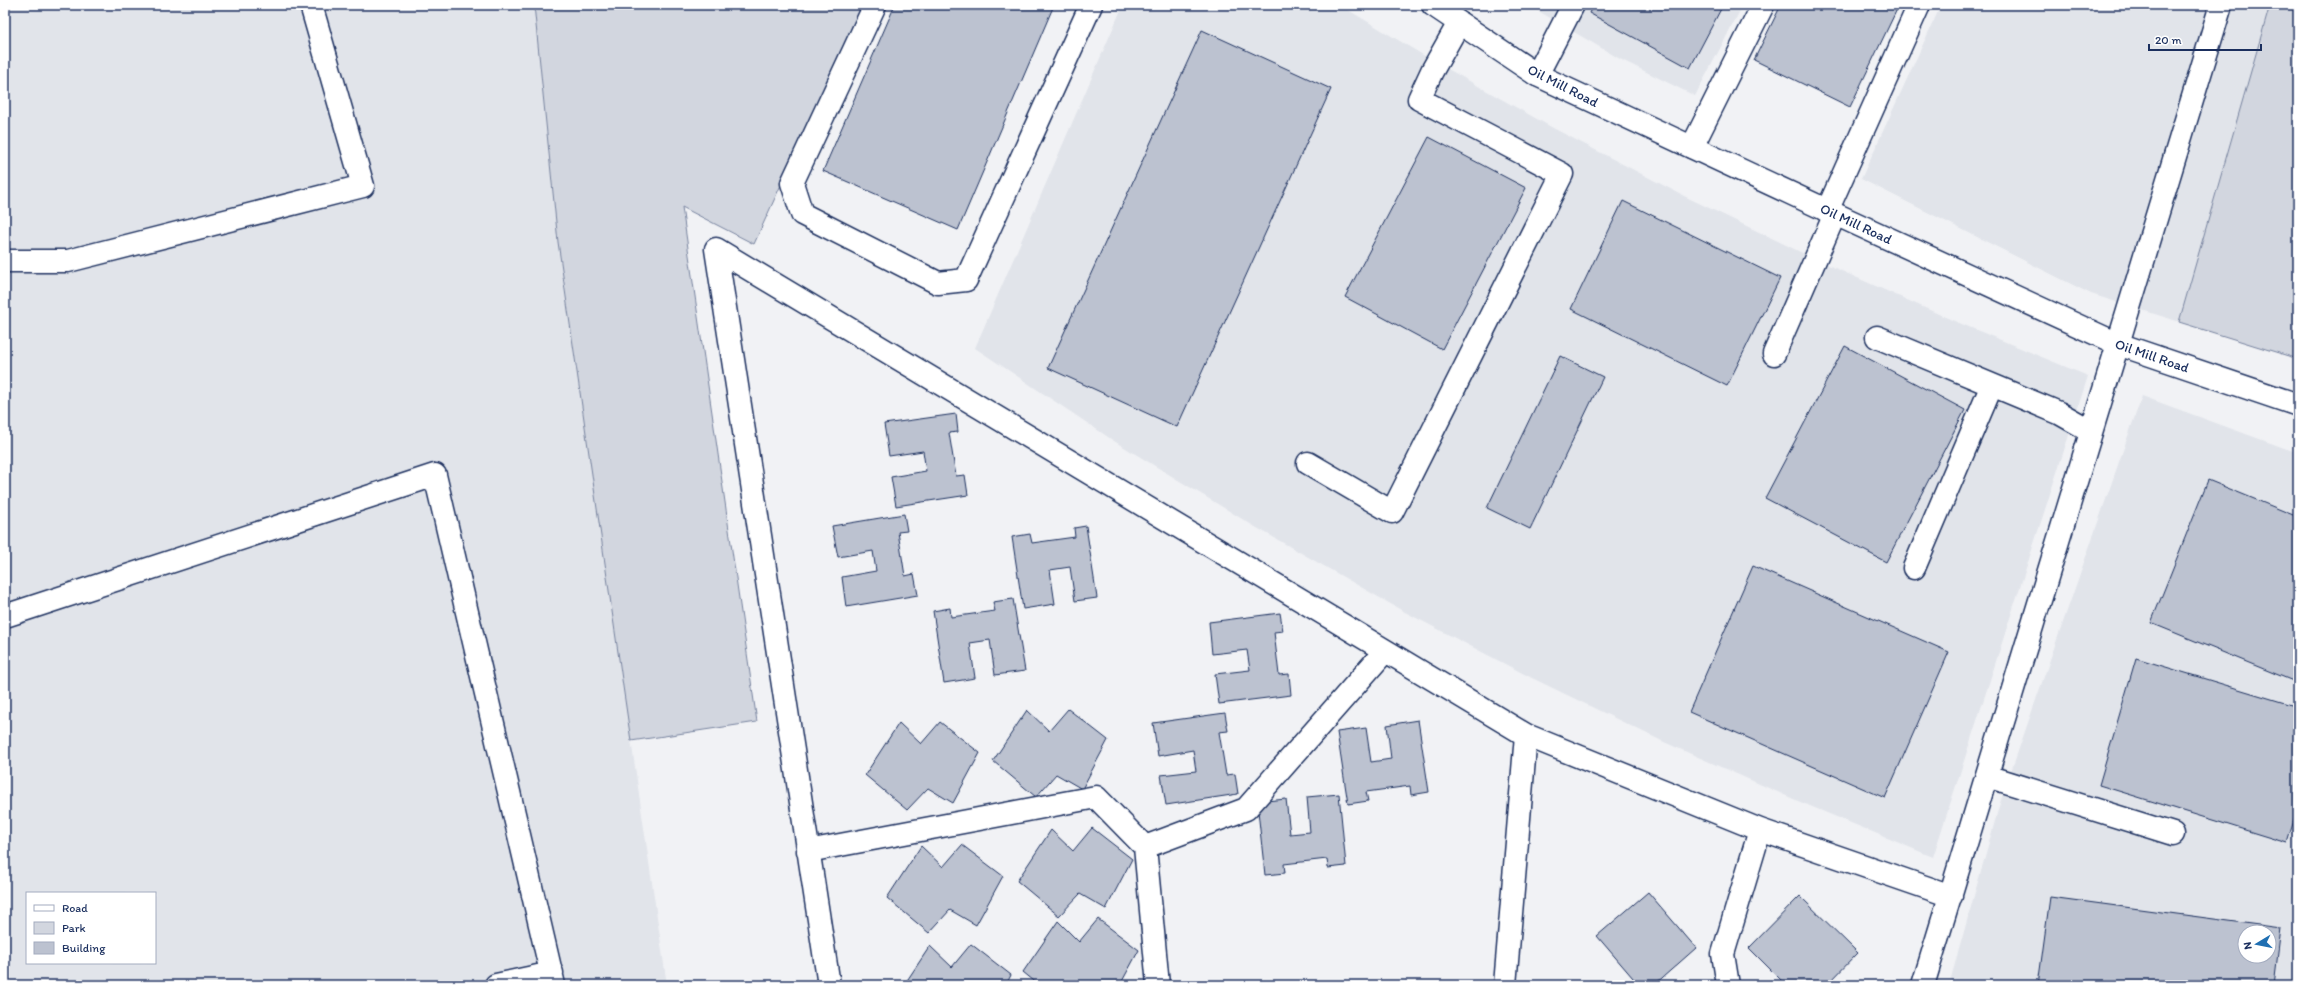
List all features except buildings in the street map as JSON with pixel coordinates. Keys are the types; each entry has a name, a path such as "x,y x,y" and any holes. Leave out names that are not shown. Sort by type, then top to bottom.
{"street":[{"path":"5,261 68,261 363,186 311,5"},
{"path":"875,5 792,183 802,214 938,283 966,280 1091,5"},
{"name":"Oil Mill Road","path":"1433,5 1537,75 1831,213 2118,344 2298,405"},
{"path":"1537,75 1573,5"},
{"path":"1692,147 1764,5"},
{"path":"1774,354 1831,213 1919,5"},
{"path":"1923,985 2221,5"},
{"path":"1308,463 1392,512 1562,174 1419,99 1432,71 1459,23"},
{"path":"829,985 716,249 1526,735 1760,830 1951,896"},
{"path":"1877,337 2059,413 2091,431"},
{"path":"1914,568 1992,384"},
{"path":"5,616 435,475 553,979 496,985"},
{"path":"1145,847 1246,809 1385,651"},
{"path":"1505,985 1526,735"},
{"path":"1986,776 2173,834"},
{"path":"808,851 1096,797 1145,847 1158,985"},
{"path":"1728,985 1723,954 1760,830"}],"shaded area":[{"path":"5,5 534,5 558,242 667,985 5,985"},
{"path":"1123,5 1340,5 1423,55 1553,128 1684,196 1817,260 1952,320 2088,376 1933,857 1798,801 1664,742 1532,678 1403,611 1257,528 1114,441 975,348"},
{"path":"1528,5 1743,5 1695,96 1620,59"},
{"path":"1941,5 2298,5 2298,359 2091,294 1861,179"},
{"path":"2142,396 2298,453 2298,985 1949,985 2000,803"}],"green space":[{"path":"534,5 863,5 754,244 682,207 757,722 631,741 558,242"},
{"path":"2270,5 2298,5 2298,359 2179,322"}]}
